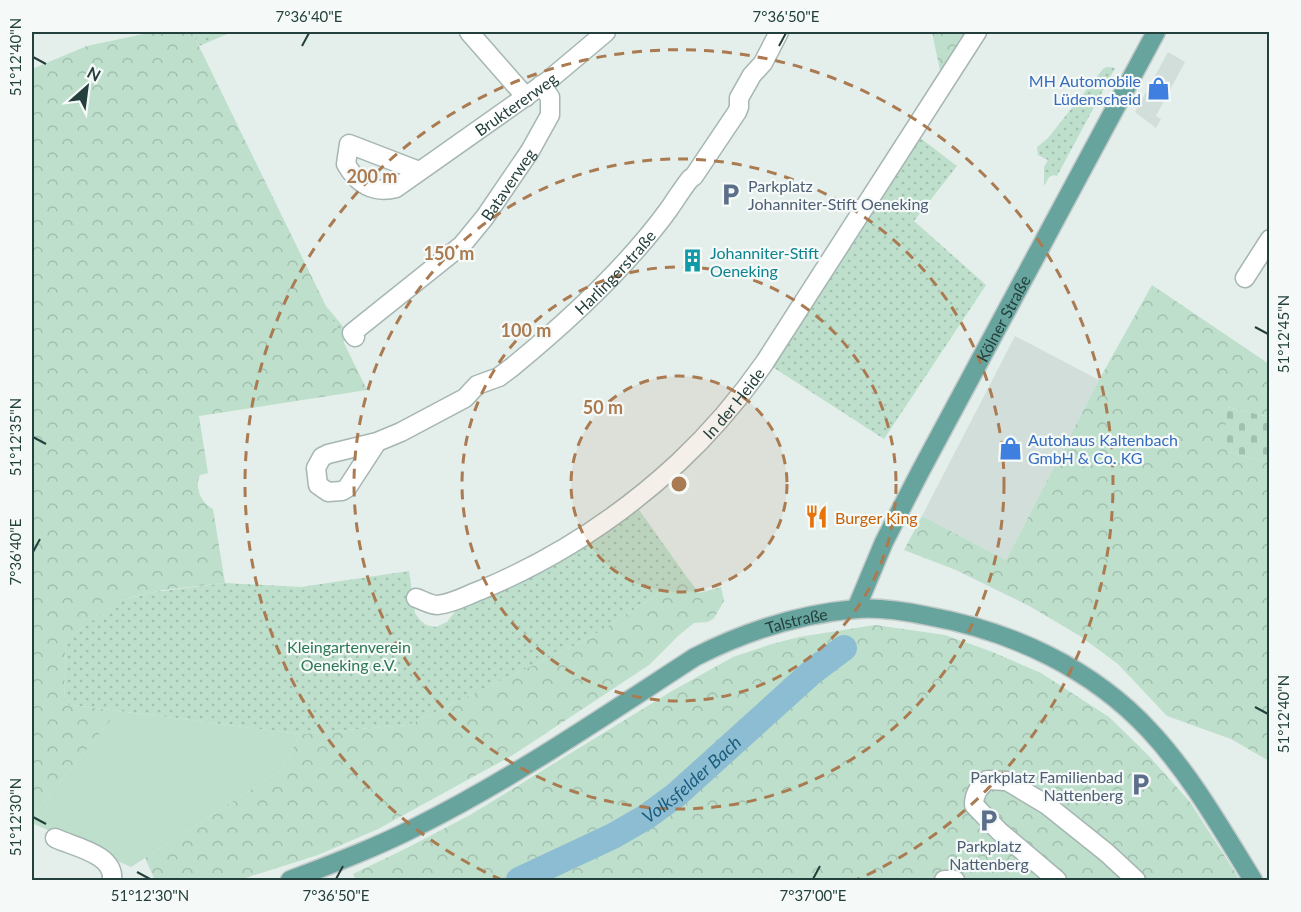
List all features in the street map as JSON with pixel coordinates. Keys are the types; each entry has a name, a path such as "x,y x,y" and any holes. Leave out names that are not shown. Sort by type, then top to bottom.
{"main road":[{"name":"Kölner Straße","path":"856,609 880,551 920,472 1156,32"},
{"name":"Talstraße","path":"290,880 415,828 467,800 531,763 695,657 720,644 763,627 856,609 886,609 915,613 962,623 1010,638 1039,650 1108,692 1150,730 1170,754 1208,808 1253,880"}],"street":[{"path":"469,32 526,97"},
{"name":"Bruktererweg","path":"419,171 526,97 606,32"},
{"name":"Harlingerstraße","path":"377,442 453,405 465,398 483,381 499,377 535,348 591,296 654,227 706,160 739,107 739,98 752,75 763,63 779,32"},
{"name":"In der Heide","path":"416,598 436,605 464,597 523,571 614,515 679,462 735,401 765,362 977,32"},
{"name":"Bataverweg","path":"355,337 352,333 462,245 485,217 530,151 550,116 550,97 541,85"},
{"path":"1245,278 1269,239"},
{"path":"1057,880 999,831 974,805 974,796 987,780 1007,781 1047,805 1107,853 1136,880"},
{"path":"55,838 102,858 109,864 112,880"},
{"path":"944,880 955,880"}],"shaded area":[{"name":"MH Automobile Lüdenscheid","path":"1168,52 1185,62 1156,116 1161,119 1156,128 1135,112"},
{"name":"Autohaus Kaltenbach GmbH & Co. KG","path":"1015,336 1099,380 1006,560 922,516"}],"green space":[{"path":"153,32 192,32 367,390 199,416 208,473 200,475 198,489 205,503 213,509 225,583 163,590 124,599 66,639 64,704 118,711 32,817 32,69 87,46"},
{"path":"192,32 232,32 199,46"},
{"path":"932,32 973,32 942,80"},
{"path":"1107,67 1115,68 1057,176 1049,177 1044,186 1044,167 1048,160 1038,155 1037,147 1048,138"},
{"path":"915,134 957,166 914,221 986,285 884,439 768,364"},
{"path":"1152,285 1269,364 1269,417 1228,407 1228,452 1269,462 1269,761 1231,739 1167,716 1118,664 1080,636 1031,607 956,570 904,550 922,516 1006,560 1099,380"},
{"path":"326,306 351,336 343,342"},
{"path":"1227,407 1269,417 1269,462 1228,452 1225,435"},
{"name":"Kleingartenverein Oeneking e.V.","path":"635,504 686,576 586,640 408,725 300,734 64,704 66,639 122,600 154,592 225,583 301,587 409,571 415,613 426,625 436,627 447,622 460,605"},
{"path":"686,576 699,593 721,587 724,601 714,618 708,622 694,623 649,665 513,755 378,829 318,855 239,880 155,880 145,858 277,773 283,768 300,734 408,725 586,640"},
{"path":"875,625 945,635 990,651 1041,673 1109,717 1148,755 1190,802 1240,880 356,880 353,874 470,815 672,691 733,657 799,637"},
{"path":"118,711 300,734 283,768 277,773 131,867 32,823 32,817"}],"waterway":[{"name":"Volksfelder Bach","path":"519,880 613,836 646,817 676,795 812,672 844,648"},
{"path":"707,767 718,742"}],"place":[{"name":"MH Automobile Lüdenscheid","path":"1159,89"},
{"name":"Parkplatz Johanniter-Stift Oeneking","path":"730,194"},
{"name":"Johanniter-Stift Oeneking","path":"692,261"},
{"name":"Autohaus Kaltenbach GmbH & Co. KG","path":"1010,448"},
{"name":"Burger King","path":"817,517"},
{"name":"Parkplatz Familienbad Nattenberg","path":"1141,785"},
{"name":"Parkplatz Nattenberg","path":"989,820"}]}
